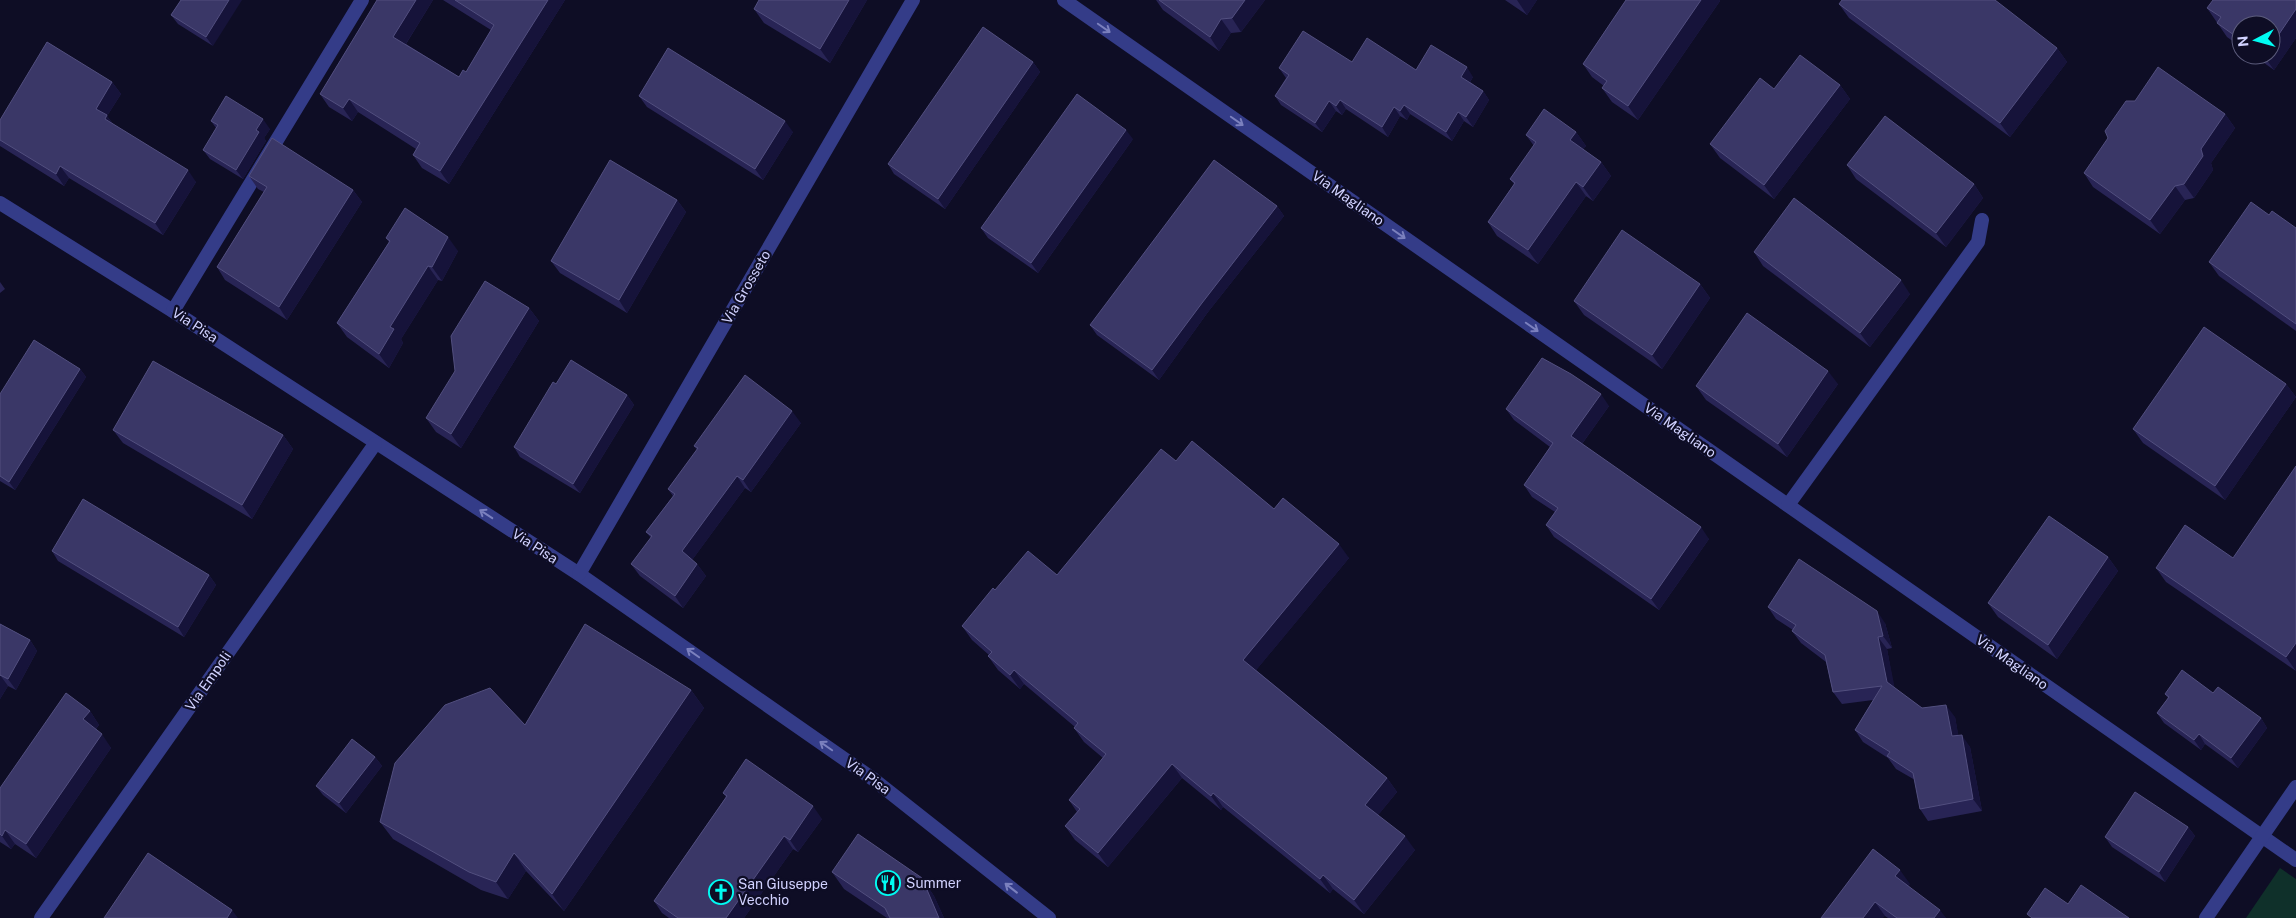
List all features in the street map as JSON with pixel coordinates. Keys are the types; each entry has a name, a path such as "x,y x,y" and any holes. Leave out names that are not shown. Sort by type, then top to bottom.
{"street":[{"path":"174,311 362,0"},
{"name":"Via Grosseto","path":"579,574 913,0"},
{"name":"Via Magliano","path":"1064,0 2296,860"},
{"name":"Via Pisa","path":"0,203 174,311 375,444 579,574 873,779 1049,918"},
{"path":"1788,505 1978,242 1982,220"},
{"name":"Via Empoli","path":"41,918 375,444"},
{"path":"2206,918 2296,787"}],"green space":[{"path":"2280,868 2296,879 2296,918 2246,918"}],"building":[{"path":"181,0 229,0 206,37 171,15"},
{"path":"377,0 416,0 393,37 459,77 463,70 466,72 494,25 455,0 548,0 440,171 413,155 420,143 349,99 343,108 320,94"},
{"path":"759,0 849,0 820,49 754,9"},
{"path":"1159,0 1245,0 1232,18 1221,19 1210,37"},
{"path":"1626,0 1701,0 1628,106 1602,88 1607,81 1583,64"},
{"path":"1842,0 1995,0 2057,48 2000,123 1839,4"},
{"path":"2213,0 2296,0 2296,9 2281,31 2281,15 2231,15 2231,33 2217,23 2221,17 2207,8"},
{"path":"983,27 1033,62 938,199 888,164"},
{"path":"1303,31 1352,62 1367,38 1416,70 1431,45 1467,67 1461,77 1483,91 1466,117 1458,112 1446,132 1404,105 1400,111 1394,107 1382,127 1340,100 1336,106 1329,101 1315,123 1275,96 1289,75 1279,68"},
{"path":"47,42 112,82 96,109 107,115 105,119 188,170 155,223 60,166 56,174 0,140 0,120"},
{"path":"668,48 785,121 755,169 639,96"},
{"path":"1800,55 1840,85 1764,185 1710,144 1760,78 1774,89"},
{"path":"2158,67 2225,114 2201,149 2203,156 2184,184 2175,186 2150,220 2084,173 2108,138 2105,131 2126,101 2135,101"},
{"path":"1077,94 1126,130 1031,263 981,228"},
{"path":"226,96 263,119 256,130 259,132 236,170 203,150 218,125 211,121"},
{"path":"1544,109 1576,132 1570,140 1601,162 1583,187 1576,182 1528,250 1488,222 1515,183 1510,179 1536,142 1526,135"},
{"path":"1885,116 1974,184 1936,233 1847,165"},
{"path":"272,138 353,190 279,307 217,267 267,187 249,176"},
{"path":"610,160 677,200 619,300 551,261"},
{"path":"1214,160 1277,206 1152,370 1090,325"},
{"path":"1794,198 1901,280 1860,333 1754,252"},
{"path":"2251,202 2269,215 2272,211 2296,228 2296,324 2209,262"},
{"path":"405,208 448,237 432,267 428,266 390,327 394,329 379,354 337,323 390,241 386,238"},
{"path":"1622,230 1700,284 1652,355 1574,301"},
{"path":"485,281 529,308 451,434 426,418 455,371 451,336"},
{"path":"1747,313 1828,371 1778,444 1696,386"},
{"path":"2204,327 2286,384 2215,486 2133,429"},
{"path":"34,340 80,369 9,482 0,476 0,394"},
{"path":"1542,358 1601,394 1571,436 1701,527 1651,599 1546,525 1558,508 1524,485 1553,443 1506,409"},
{"path":"571,360 627,395 573,484 514,447 553,382 556,384"},
{"path":"153,361 283,435 242,505 113,430"},
{"path":"745,375 792,411 743,480 737,476 682,551 697,564 675,596 631,564 652,536 646,532 675,494 668,489 698,448 694,446"},
{"path":"1192,441 1274,509 1283,498 1339,544 1243,660 1387,778 1365,805 1405,836 1354,900 1323,875 1320,879 1213,793 1211,796 1172,764 1098,853 1065,826 1080,809 1069,800 1106,754 1074,728 1078,723 1014,670 1010,675 988,656 992,652 962,626 993,588 995,590 1028,551 1057,575 1161,449 1176,461"},
{"path":"2296,466 2296,643 2286,657 2156,568 2185,525 2233,558"},
{"path":"83,499 209,575 178,627 52,551"},
{"path":"2049,516 2108,557 2048,645 1988,603"},
{"path":"1799,559 1877,611 1883,636 1878,637 1887,682 1922,708 1946,705 1952,736 1962,735 1973,799 1920,809 1913,773 1887,756 1890,752 1855,730 1882,686 1833,692 1825,655 1792,631 1796,625 1768,607"},
{"path":"0,624 30,640 8,679 0,675"},
{"path":"585,624 691,690 552,894 514,853 496,882 469,872 380,822 395,763 445,705 490,688 525,725"},
{"path":"2182,670 2213,693 2218,687 2261,718 2231,758 2199,734 2194,740 2157,713 2169,697 2165,694"},
{"path":"66,693 90,711 83,719 102,734 26,844 5,830 2,836 0,834 0,788"},
{"path":"352,739 375,757 339,803 316,786"},
{"path":"746,759 813,806 790,840 784,836 726,918 678,918 654,901 727,796 723,793"},
{"path":"2135,792 2188,827 2159,872 2105,837"},
{"path":"858,834 922,878 939,918 890,918 885,908 832,872"},
{"path":"1873,849 1900,870 1895,876 1940,910 1934,918 1897,918 1875,902 1863,918 1821,918"},
{"path":"148,853 232,910 227,918 104,918"},
{"path":"2081,885 2129,918 2032,918 2027,914 2045,888 2068,904"}],"place":[{"name":"Summer","path":"888,883"},
{"name":"San Giuseppe Vecchio","path":"721,892"}]}
